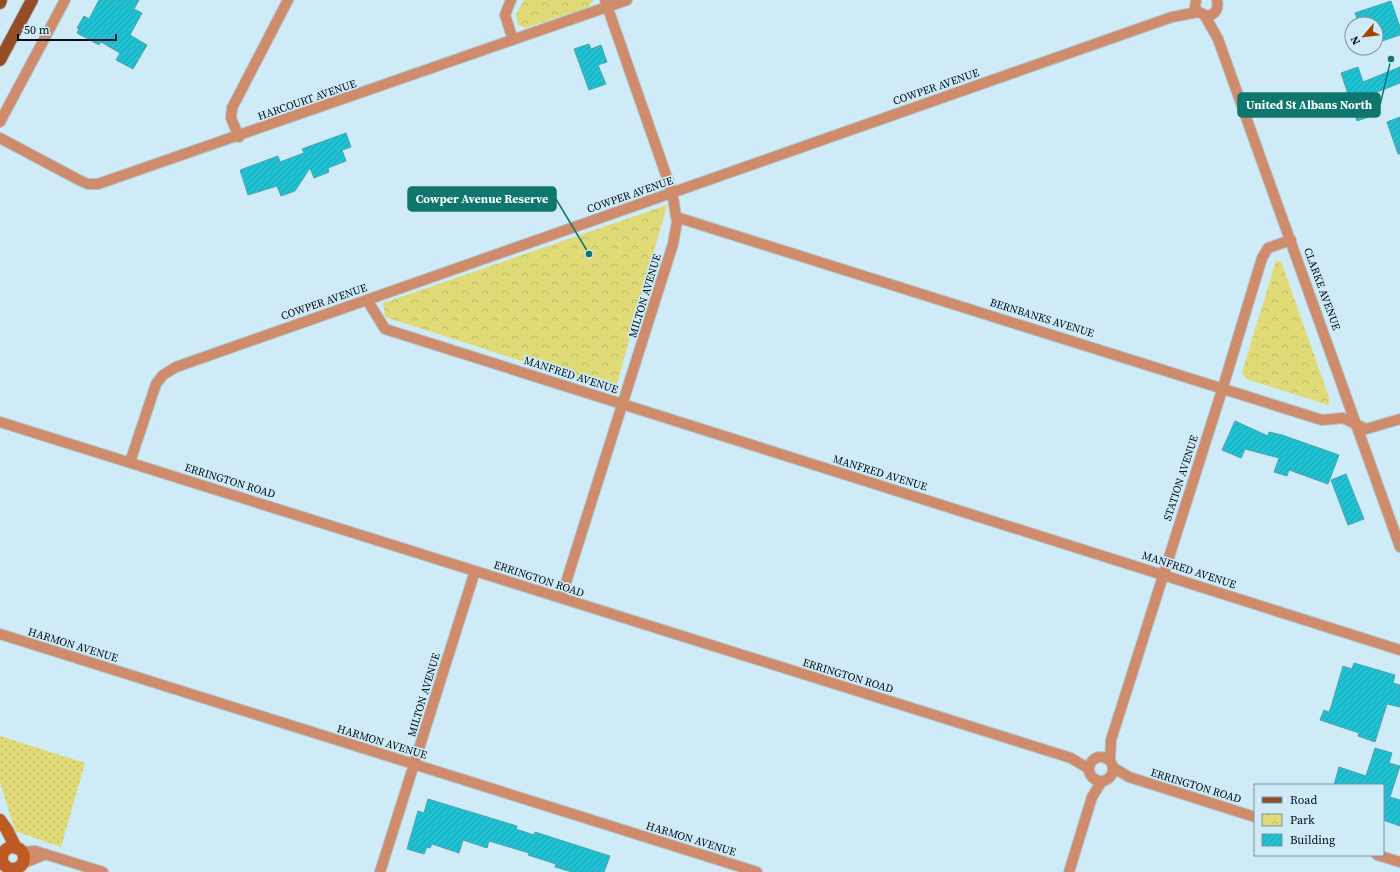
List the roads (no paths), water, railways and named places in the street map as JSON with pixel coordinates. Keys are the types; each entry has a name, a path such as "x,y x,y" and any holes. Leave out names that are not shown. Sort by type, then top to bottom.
{"main road":[{"path":"0,60 32,0"}],"street":[{"path":"0,122 65,0"},
{"path":"239,137 231,118 232,108 288,0"},
{"path":"511,0 505,15 513,40"},
{"name":"HARCOURT AVENUE","path":"0,138 79,180 98,184 239,137 513,40 606,4 627,0"},
{"name":"MILTON AVENUE","path":"561,598 673,244 676,217 672,192 606,4"},
{"name":"COWPER AVENUE","path":"130,462 156,384 163,375 176,367 1172,17 1209,6"},
{"name":"CLARKE AVENUE","path":"1209,6 1218,39 1358,426 1400,547"},
{"name":"BERNBANKS AVENUE","path":"676,217 1223,387 1322,420 1348,420 1358,426 1372,428 1400,419"},
{"name":"STATION AVENUE","path":"1069,872 1223,387 1262,258 1268,248 1291,240"},
{"name":"MANFRED AVENUE","path":"367,300 385,329 1400,650"},
{"name":"ERRINGTON ROAD","path":"0,422 1254,817"},
{"name":"MILTON AVENUE","path":"380,872 475,571"},
{"name":"HARMON AVENUE","path":"0,634 757,872"},
{"path":"0,820 7,830 19,858 16,869 10,871 2,861 19,858 35,851 103,872"},
{"path":"0,829 19,858"},
{"path":"1380,856 1400,862"}],"place":[{"name":"United St Albans North","path":"1391,59"},
{"name":"Cowper Avenue Reserve","path":"589,254"}]}
